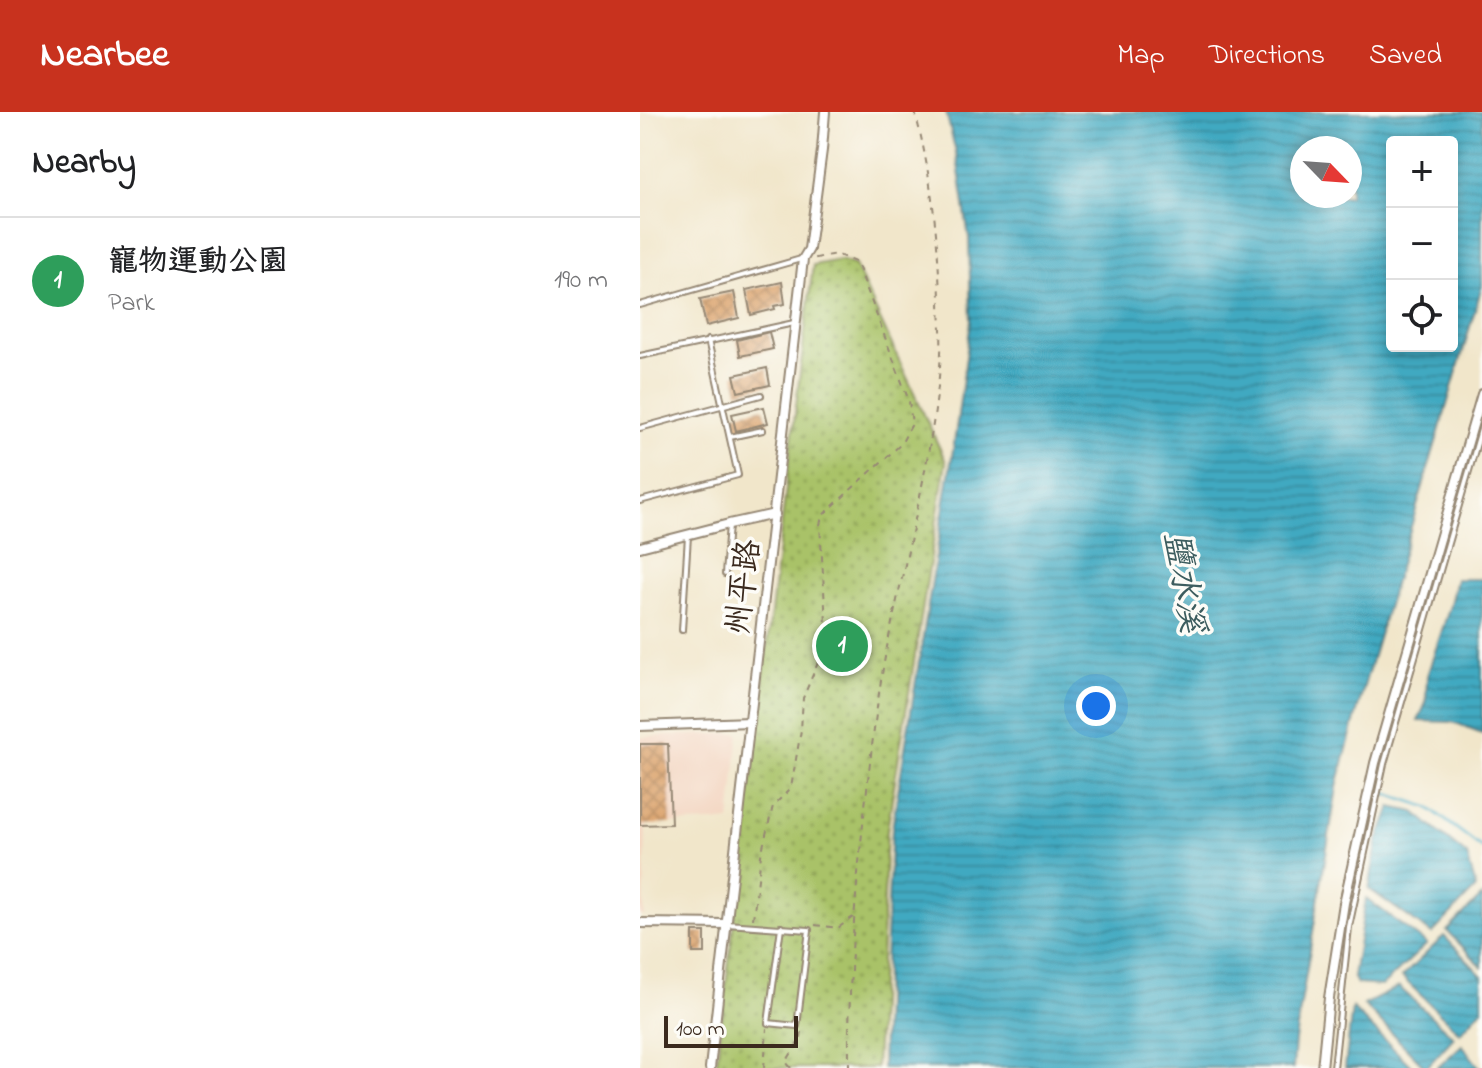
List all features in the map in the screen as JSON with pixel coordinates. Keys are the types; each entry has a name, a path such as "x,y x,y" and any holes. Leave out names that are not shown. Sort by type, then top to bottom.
{"street":[{"name":"州平路","path":"710,1068 803,259 809,249 825,112"},
{"path":"1322,1068 1344,903 1375,763 1482,394"},
{"path":"640,547 775,514"},
{"path":"640,726 750,722"},
{"path":"640,923 727,924"}],"lane":[{"path":"640,305 803,259"},
{"path":"640,356 797,323"},
{"path":"640,501 738,475 708,340"},
{"path":"640,428 761,395"},
{"path":"1334,1068 1349,927 1384,764 1482,426"},
{"path":"730,437 763,430"},
{"path":"725,574 729,524"},
{"path":"682,630 688,535"},
{"path":"727,924 753,924 781,927 809,930 797,1026 768,1023 781,927"}],"path":[{"path":"849,1068 848,1031 859,856 883,673 935,407 941,350 938,245 925,154 915,112"},
{"path":"753,924 761,855 773,806 791,788 803,698 817,665 826,623 822,516 901,444 912,424 909,401 857,263 836,254 803,259"},
{"path":"809,930 816,925 838,928 854,916"},
{"path":"764,1068 768,1023"}],"shaded area":[{"path":"739,733 730,821 646,825 644,916 640,916 640,737"}],"green space":[{"path":"840,260 855,265 946,462 887,830 876,1068 716,1068 813,265"}],"water":[{"name":"鹽水溪","path":"946,112 1482,112 1482,286 1338,782 1293,1068 882,1068 892,829 971,321 969,238 957,157"},
{"path":"1456,579 1482,579 1482,733 1453,722 1418,721 1426,703 1427,676"},
{"path":"1391,807 1414,812 1467,855 1476,888 1432,934 1369,889 1377,843"},
{"path":"1482,896 1482,967 1447,931"},
{"path":"1366,898 1427,944 1382,986 1357,984 1353,976"},
{"path":"1444,936 1482,976 1482,1009 1460,1033 1402,977"},
{"path":"1399,987 1454,1037 1426,1068 1364,1005"},
{"path":"1352,1008 1413,1068 1345,1068"},
{"path":"1462,1045 1480,1068 1437,1068"}],"building":[{"path":"782,282 785,304 751,315 746,290"},
{"path":"734,292 739,318 706,326 700,299"},
{"path":"769,332 773,349 740,356 737,340"},
{"path":"767,368 770,385 738,392 734,375"},
{"path":"764,407 768,423 736,431 732,414"},
{"path":"640,744 668,744 671,824 640,825"},
{"path":"693,932 705,932 705,953 693,953"}],"waterway":[{"path":"1379,791 1428,807 1482,848"}],"place":[{"name":"寵物運動公園","path":"842,646"}]}
